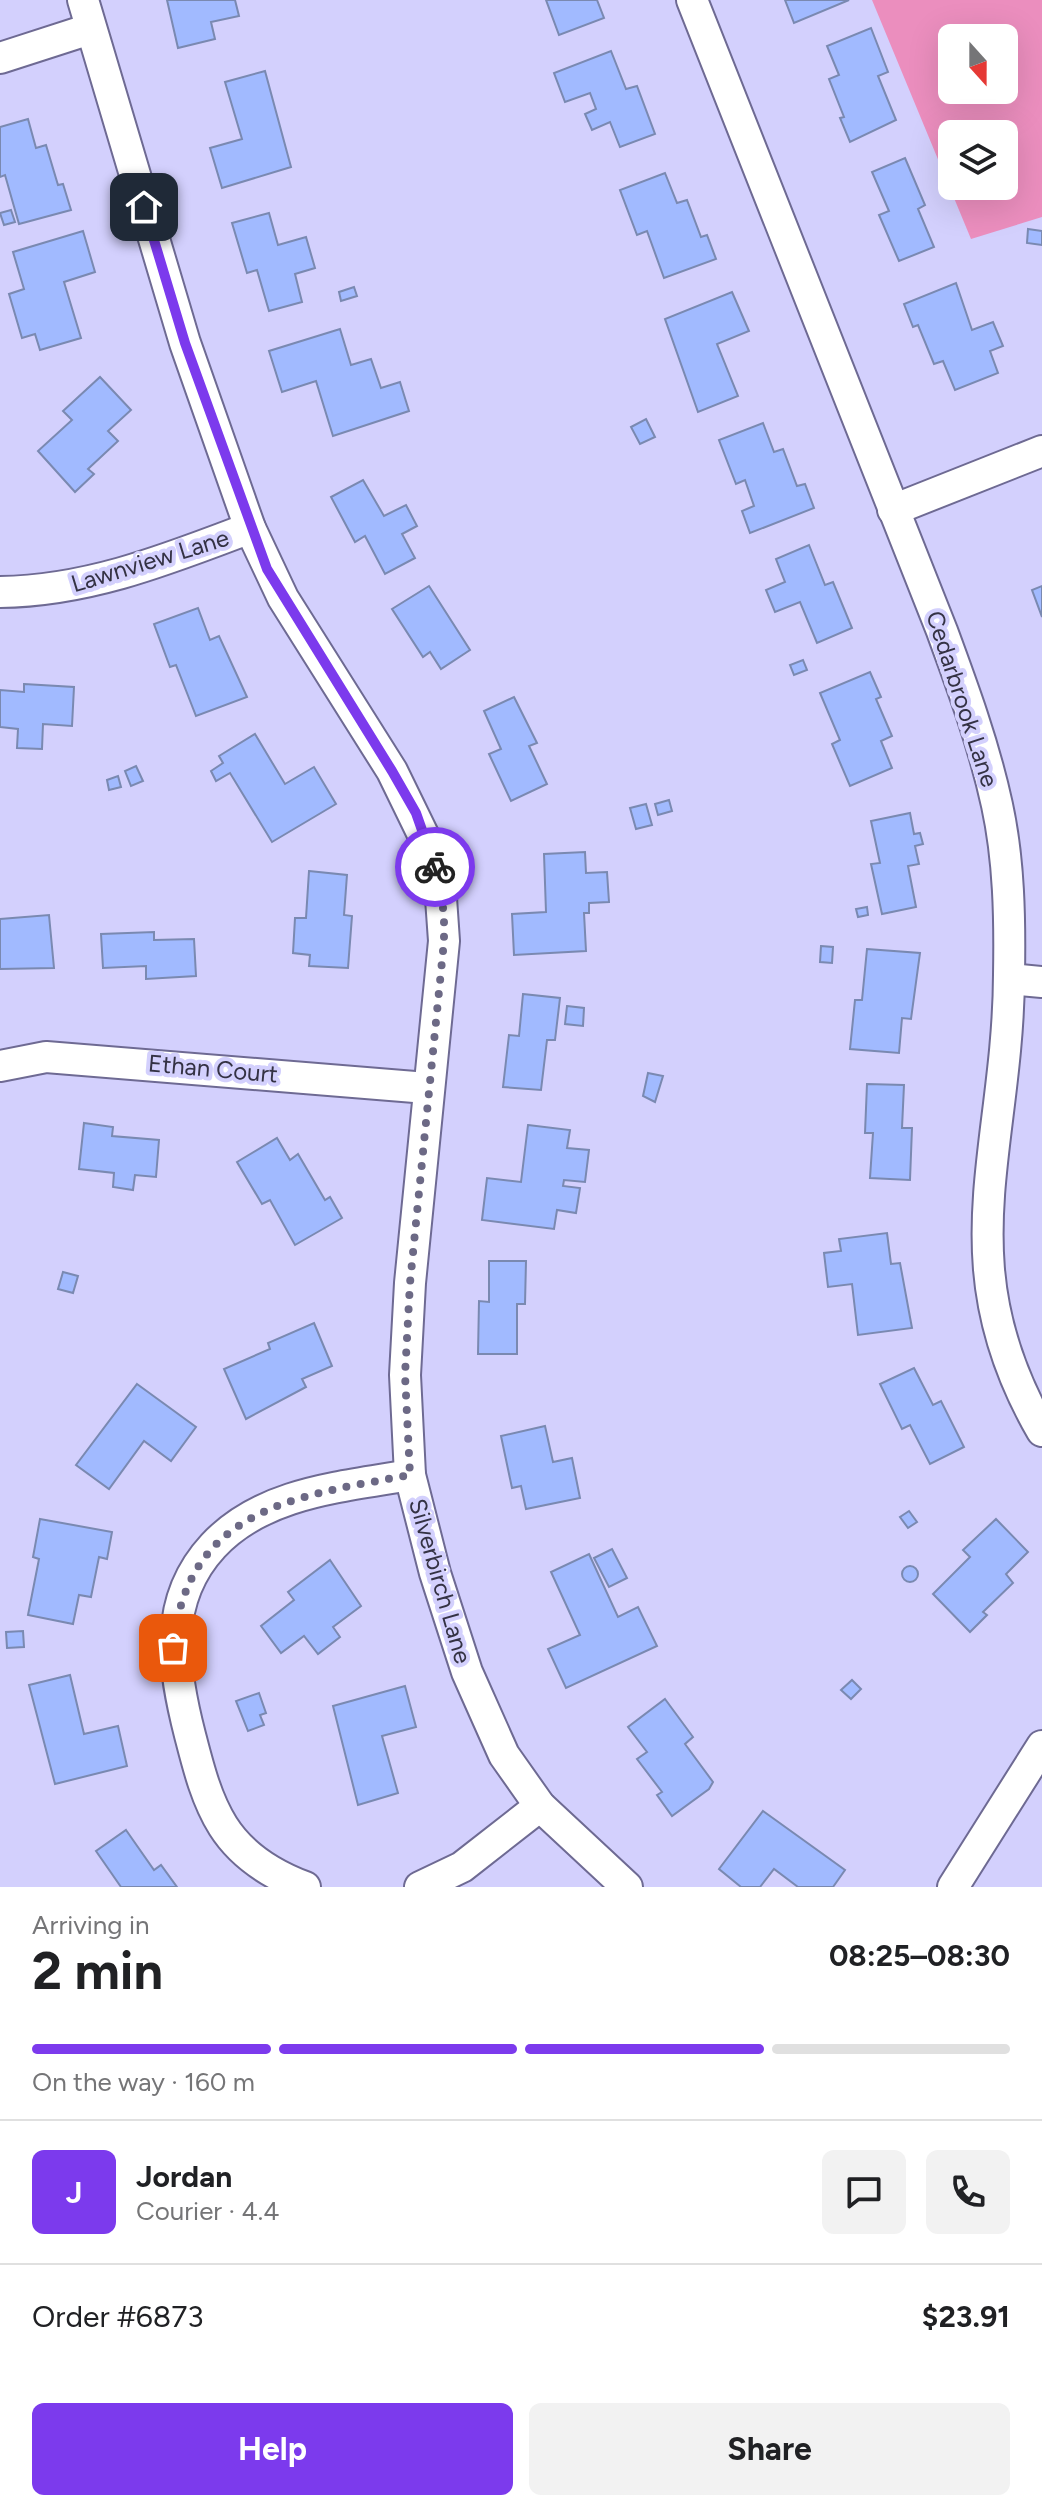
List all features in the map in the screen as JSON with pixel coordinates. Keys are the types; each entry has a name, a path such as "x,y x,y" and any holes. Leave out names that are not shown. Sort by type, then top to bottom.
{"street":[{"name":"Cedarbrook Lane","path":"692,0 961,683 994,795 1007,884 1009,979 987,1197 986,1262 1001,1342 1024,1400 1042,1431"},
{"path":"0,58 86,14"},
{"name":"Silverbirch Lane","path":"86,14 185,343 250,528 283,598 392,771 430,849 440,884 444,941 427,1088 405,1375 410,1475 435,1573 467,1672 504,1755 540,1806 627,1887"},
{"path":"893,510 1042,451"},
{"name":"Lawnview Lane","path":"0,592 83,585 149,566 250,528"},
{"path":"1009,979 1042,982"},
{"name":"Ethan Court","path":"0,1066 46,1057 427,1088"},
{"path":"305,1887 282,1879 247,1854 224,1828 207,1796 176,1675 176,1622 185,1590 201,1561 214,1544 257,1513 312,1493 410,1475"},
{"path":"953,1887 1042,1746"},
{"path":"420,1887 462,1867 540,1806"}],"shaded area":[{"path":"872,0 1042,0 1042,217 971,239 955,200 1018,200 1018,120 938,120 938,159"}],"building":[{"path":"167,0 235,0 239,16 211,22 215,39 178,48"},
{"path":"546,0 597,0 604,18 559,35"},
{"path":"785,0 849,0 794,23"},
{"path":"871,28 888,72 878,76 896,120 850,142 829,79 839,75 827,46"},
{"path":"611,51 626,89 637,86 655,134 620,147 610,122 592,130 585,114 596,109 590,93 565,102 554,73"},
{"path":"265,71 291,167 222,188 210,148 242,139 225,82"},
{"path":"28,119 36,148 46,145 58,185 63,184 71,210 19,224 5,175 0,177 0,127"},
{"path":"905,158 925,205 918,209 934,247 899,261 879,215 889,211 872,172"},
{"path":"665,173 677,203 687,200 701,237 707,235 716,259 664,278 647,231 637,235 620,190"},
{"path":"11,210 15,222 4,225 0,213"},
{"path":"269,213 278,245 306,237 315,268 295,274 302,302 269,311 257,270 247,273 232,223"},
{"path":"1028,229 1042,231 1042,245 1027,243"},
{"path":"83,231 95,272 64,282 81,338 40,350 35,334 22,338 9,294 24,289 13,252"},
{"path":"956,283 972,330 993,322 1003,346 990,351 998,373 955,390 943,361 934,364 918,325 913,327 904,304"},
{"path":"354,287 357,296 341,301 339,292"},
{"path":"732,292 749,331 717,344 738,396 698,412 665,319"},
{"path":"340,329 351,365 371,359 381,388 400,382 409,411 333,436 316,381 282,392 269,351"},
{"path":"100,377 131,410 108,431 118,441 88,469 94,474 75,492 38,451 72,420 63,411"},
{"path":"646,419 655,437 640,444 631,427"},
{"path":"763,423 774,452 783,449 797,486 805,484 814,508 750,533 742,511 754,506 745,480 736,484 719,440"},
{"path":"363,480 384,516 406,505 417,526 402,534 415,558 385,574 365,536 355,542 331,497"},
{"path":"809,545 825,585 833,582 852,628 817,643 800,602 775,612 766,590 785,582 776,559"},
{"path":"429,586 470,650 441,669 430,652 423,657 392,609"},
{"path":"1042,586 1042,617 1032,590"},
{"path":"198,608 210,640 219,636 247,697 196,716 176,665 170,667 154,624"},
{"path":"803,660 807,670 794,675 790,665"},
{"path":"870,672 881,697 876,699 892,736 881,741 892,768 850,786 832,744 840,740 820,693"},
{"path":"24,684 74,687 72,726 43,724 42,749 17,748 18,729 0,727 0,690 24,692"},
{"path":"514,697 537,743 529,746 547,784 511,801 489,754 501,749 484,711"},
{"path":"255,734 285,784 314,767 336,804 272,842 230,773 216,781 211,771 223,763 219,756"},
{"path":"136,766 143,781 131,786 125,771"},
{"path":"118,776 121,787 109,790 107,780"},
{"path":"669,800 672,811 658,815 655,804"},
{"path":"646,804 652,825 636,829 630,808"},
{"path":"910,813 914,834 920,833 923,844 915,846 919,864 908,866 916,907 882,914 871,864 880,863 871,821"},
{"path":"585,852 586,873 607,872 609,902 589,903 589,913 584,913 586,951 514,955 512,914 546,912 544,854"},
{"path":"309,871 347,875 344,915 352,916 348,968 309,966 310,955 293,953 295,918 306,918"},
{"path":"867,907 868,915 858,917 856,909"},
{"path":"49,915 54,968 0,969 0,919"},
{"path":"154,932 154,940 194,939 196,976 146,979 146,966 103,968 101,934"},
{"path":"821,946 833,947 832,963 820,962"},
{"path":"867,949 920,953 911,1019 902,1018 899,1053 850,1049 855,1000 862,1000"},
{"path":"523,994 560,998 555,1040 547,1040 541,1090 503,1087 509,1035 519,1036"},
{"path":"567,1006 584,1008 583,1026 565,1024"},
{"path":"648,1073 663,1076 655,1102 643,1096"},
{"path":"867,1084 904,1085 902,1128 912,1128 910,1180 870,1178 873,1133 865,1133"},
{"path":"84,1123 113,1127 112,1136 159,1140 156,1177 135,1175 133,1190 113,1187 114,1173 79,1169"},
{"path":"528,1125 570,1130 567,1148 589,1150 585,1182 564,1180 563,1186 580,1188 576,1213 557,1210 554,1229 482,1220 487,1178 521,1182"},
{"path":"277,1138 290,1160 298,1154 325,1200 330,1197 342,1218 295,1245 270,1200 262,1204 237,1162"},
{"path":"887,1233 891,1264 900,1263 912,1328 858,1335 852,1284 828,1287 824,1253 841,1251 839,1239"},
{"path":"489,1261 526,1261 525,1304 517,1304 517,1354 478,1354 479,1301 489,1302"},
{"path":"63,1272 78,1276 73,1293 58,1289"},
{"path":"314,1323 332,1366 302,1379 306,1387 246,1419 224,1369 270,1349 268,1343"},
{"path":"914,1368 933,1405 941,1401 964,1447 930,1464 910,1425 902,1429 880,1384"},
{"path":"137,1384 196,1427 171,1461 144,1441 109,1489 76,1465"},
{"path":"545,1426 553,1462 572,1458 580,1498 526,1509 521,1486 512,1488 501,1436"},
{"path":"909,1511 917,1522 908,1528 900,1517"},
{"path":"40,1519 112,1532 107,1559 99,1557 91,1597 79,1595 73,1624 28,1615 39,1559 33,1557"},
{"path":"996,1519 1028,1552 1006,1574 1013,1583 983,1612 987,1615 970,1632 933,1594 970,1557 963,1550"},
{"path":"612,1549 627,1578 609,1587 594,1558"},
{"path":"589,1554 618,1617 638,1607 657,1646 566,1688 548,1649 580,1635 551,1572"},
{"path":"330,1560 361,1606 333,1627 340,1637 318,1654 304,1636 281,1653 261,1626 294,1600 288,1592"},
{"path":"910,1566 916,1568 916,1580 910,1582 904,1580 902,1574 904,1568"},
{"path":"23,1631 24,1647 7,1648 6,1632"},
{"path":"70,1675 84,1734 118,1726 127,1766 55,1784 29,1685"},
{"path":"852,1680 861,1689 851,1699 841,1690"},
{"path":"405,1686 416,1727 382,1736 398,1793 358,1805 333,1706"},
{"path":"259,1693 266,1713 260,1715 264,1725 248,1731 236,1701"},
{"path":"665,1699 693,1737 685,1744 713,1782 709,1789 672,1816 657,1795 662,1792 637,1759 647,1752 628,1727"},
{"path":"763,1811 845,1870 833,1887 798,1887 774,1869 760,1887 741,1887 719,1869"},
{"path":"126,1830 154,1870 161,1865 177,1887 121,1887 96,1851"}],"way so far":[{"path":"173,1648 185,1590 214,1544 232,1529 278,1503 312,1493 410,1475 405,1428 410,1283 444,941 444,913 435,867"}],"route":[{"path":"144,207 185,343 239,499 267,569 416,813 435,867"}]}
